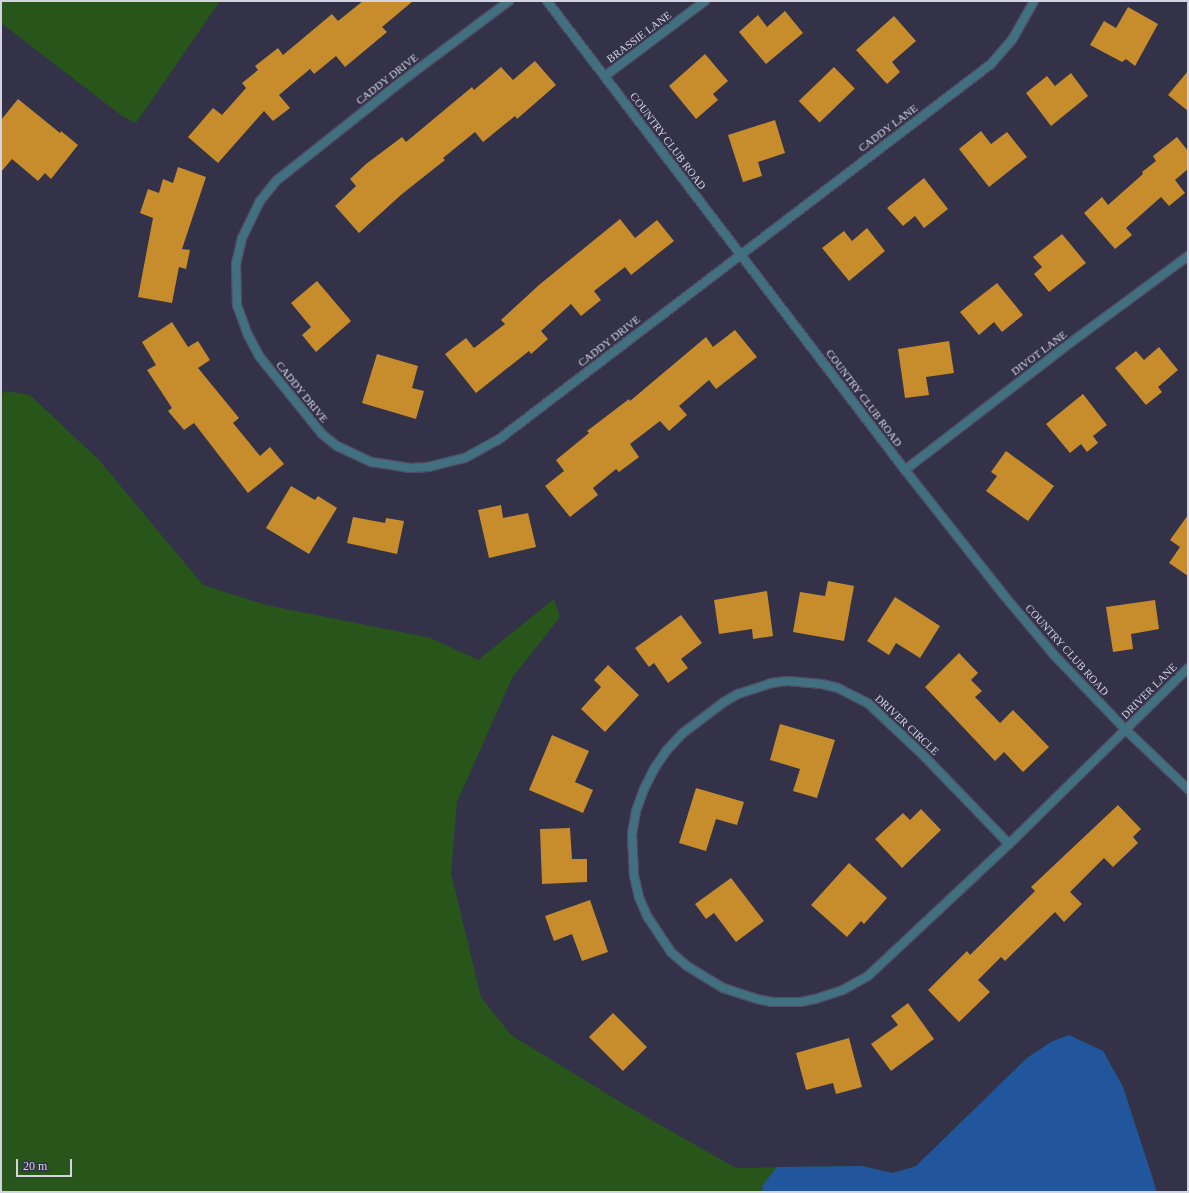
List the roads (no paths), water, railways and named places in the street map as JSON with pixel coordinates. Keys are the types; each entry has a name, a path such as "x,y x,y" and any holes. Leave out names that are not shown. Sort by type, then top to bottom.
{"street":[{"name":"CADDY DRIVE","path":"510,1 402,81 277,180 260,201 247,225 236,264 237,306 248,335 259,356 322,434 354,455 390,466 428,467 465,458 498,440 741,255"},
{"name":"COUNTRY CLUB ROAD","path":"547,1 905,470 1002,593 1054,655 1126,730 1188,789"},
{"name":"BRASSIE LANE","path":"605,76 705,1"},
{"name":"CADDY LANE","path":"741,255 990,64 1012,40 1033,3"},
{"name":"DIVOT LANE","path":"905,470 1062,349 1188,256"},
{"name":"DRIVER LANE","path":"1126,730 1188,668"},
{"name":"DRIVER CIRCLE","path":"1009,844 924,756 869,704 838,688 822,684 788,681 754,688 733,697 683,733 667,750 654,768 636,811 632,834 632,855 634,876 639,897 648,916 671,952 687,966 723,988 750,997 772,1002 801,1002 829,996 868,976 1009,844 1126,730"}],"water":[{"path":"1069,1035 1103,1051 1123,1087 1157,1192 763,1192 762,1186 777,1167 862,1166 893,1173 916,1166 1027,1058 1051,1042"}]}
